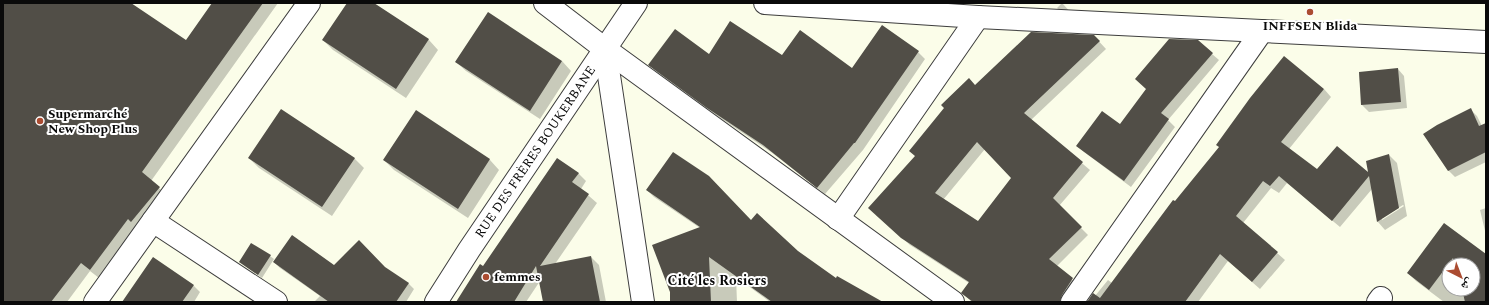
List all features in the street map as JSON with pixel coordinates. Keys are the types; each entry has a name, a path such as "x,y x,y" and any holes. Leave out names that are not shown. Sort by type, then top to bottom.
{"street":[{"path":"94,302 308,3"},
{"path":"545,3 605,49 953,302"},
{"name":"RUE DES FRÈRES BOUKERBANE","path":"436,302 469,250 636,3"},
{"path":"764,3 978,17 1486,42"},
{"path":"838,218 978,17"},
{"path":"1072,302 1262,31"},
{"path":"605,49 643,302"},
{"path":"153,221 276,302"}],"building":[{"path":"3,3 131,3 186,40 212,3 263,3 142,172 160,187 131,222 128,219 90,270 81,263 51,302 3,302"},
{"path":"347,3 374,3 429,39 396,89 322,40"},
{"path":"488,12 562,61 530,111 455,62"},
{"path":"730,21 782,55 800,30 852,68 882,25 919,51 855,143 817,188 763,145 707,108 648,65 675,29 709,54"},
{"path":"1031,32 1094,35 1100,41 1024,113 1083,162 1053,198 1082,227 1049,259 1073,278 1062,295 1060,302 973,302 961,293 969,282 901,238 868,208 915,156 909,151 944,108 941,105 969,78 975,85","holes":["977,142 1011,178 978,221 935,193"]},
{"path":"1169,39 1198,40 1213,53 1161,113 1169,119 1124,181 1076,146 1102,111 1120,124 1146,89 1135,79"},
{"path":"1284,56 1324,89 1281,142 1317,169 1337,146 1368,172 1366,161 1389,154 1399,208 1377,222 1369,176 1332,221 1279,176 1270,186 1263,181 1236,216 1278,252 1252,282 1220,254 1185,302 1087,302 1093,293 1100,298 1173,200 1175,201 1219,147 1216,145 1250,98"},
{"path":"1398,68 1401,102 1361,105 1359,72"},
{"path":"1471,108 1479,126 1486,123 1486,152 1448,171 1423,134 1437,125"},
{"path":"281,109 355,158 322,207 248,158"},
{"path":"416,110 490,159 458,209 383,160"},
{"path":"673,152 709,176 751,220 757,213 798,251 836,278 837,276 883,302 772,302 709,257 711,302 670,302 670,292 652,245 700,227 646,190"},
{"path":"557,158 579,173 572,182 589,194 540,266 591,256 600,302 543,302 536,266 514,302 456,302 480,264 483,266"},
{"path":"1444,223 1486,254 1486,302 1465,302 1464,297 1481,297 1481,257 1441,257 1441,274 1429,290 1407,273"},
{"path":"292,235 334,265 359,240 385,267 409,283 396,302 329,302 273,262"},
{"path":"251,243 271,255 258,275 239,262"},
{"path":"153,257 194,285 182,302 122,302"}],"place":[{"name":"INFFSEN Blida","path":"1310,12"},
{"name":"Supermarché New Shop Plus","path":"40,121"},
{"name":"femmes","path":"486,277"}],"district":[{"name":"Cité les Rosiers","path":"717,280"}]}
